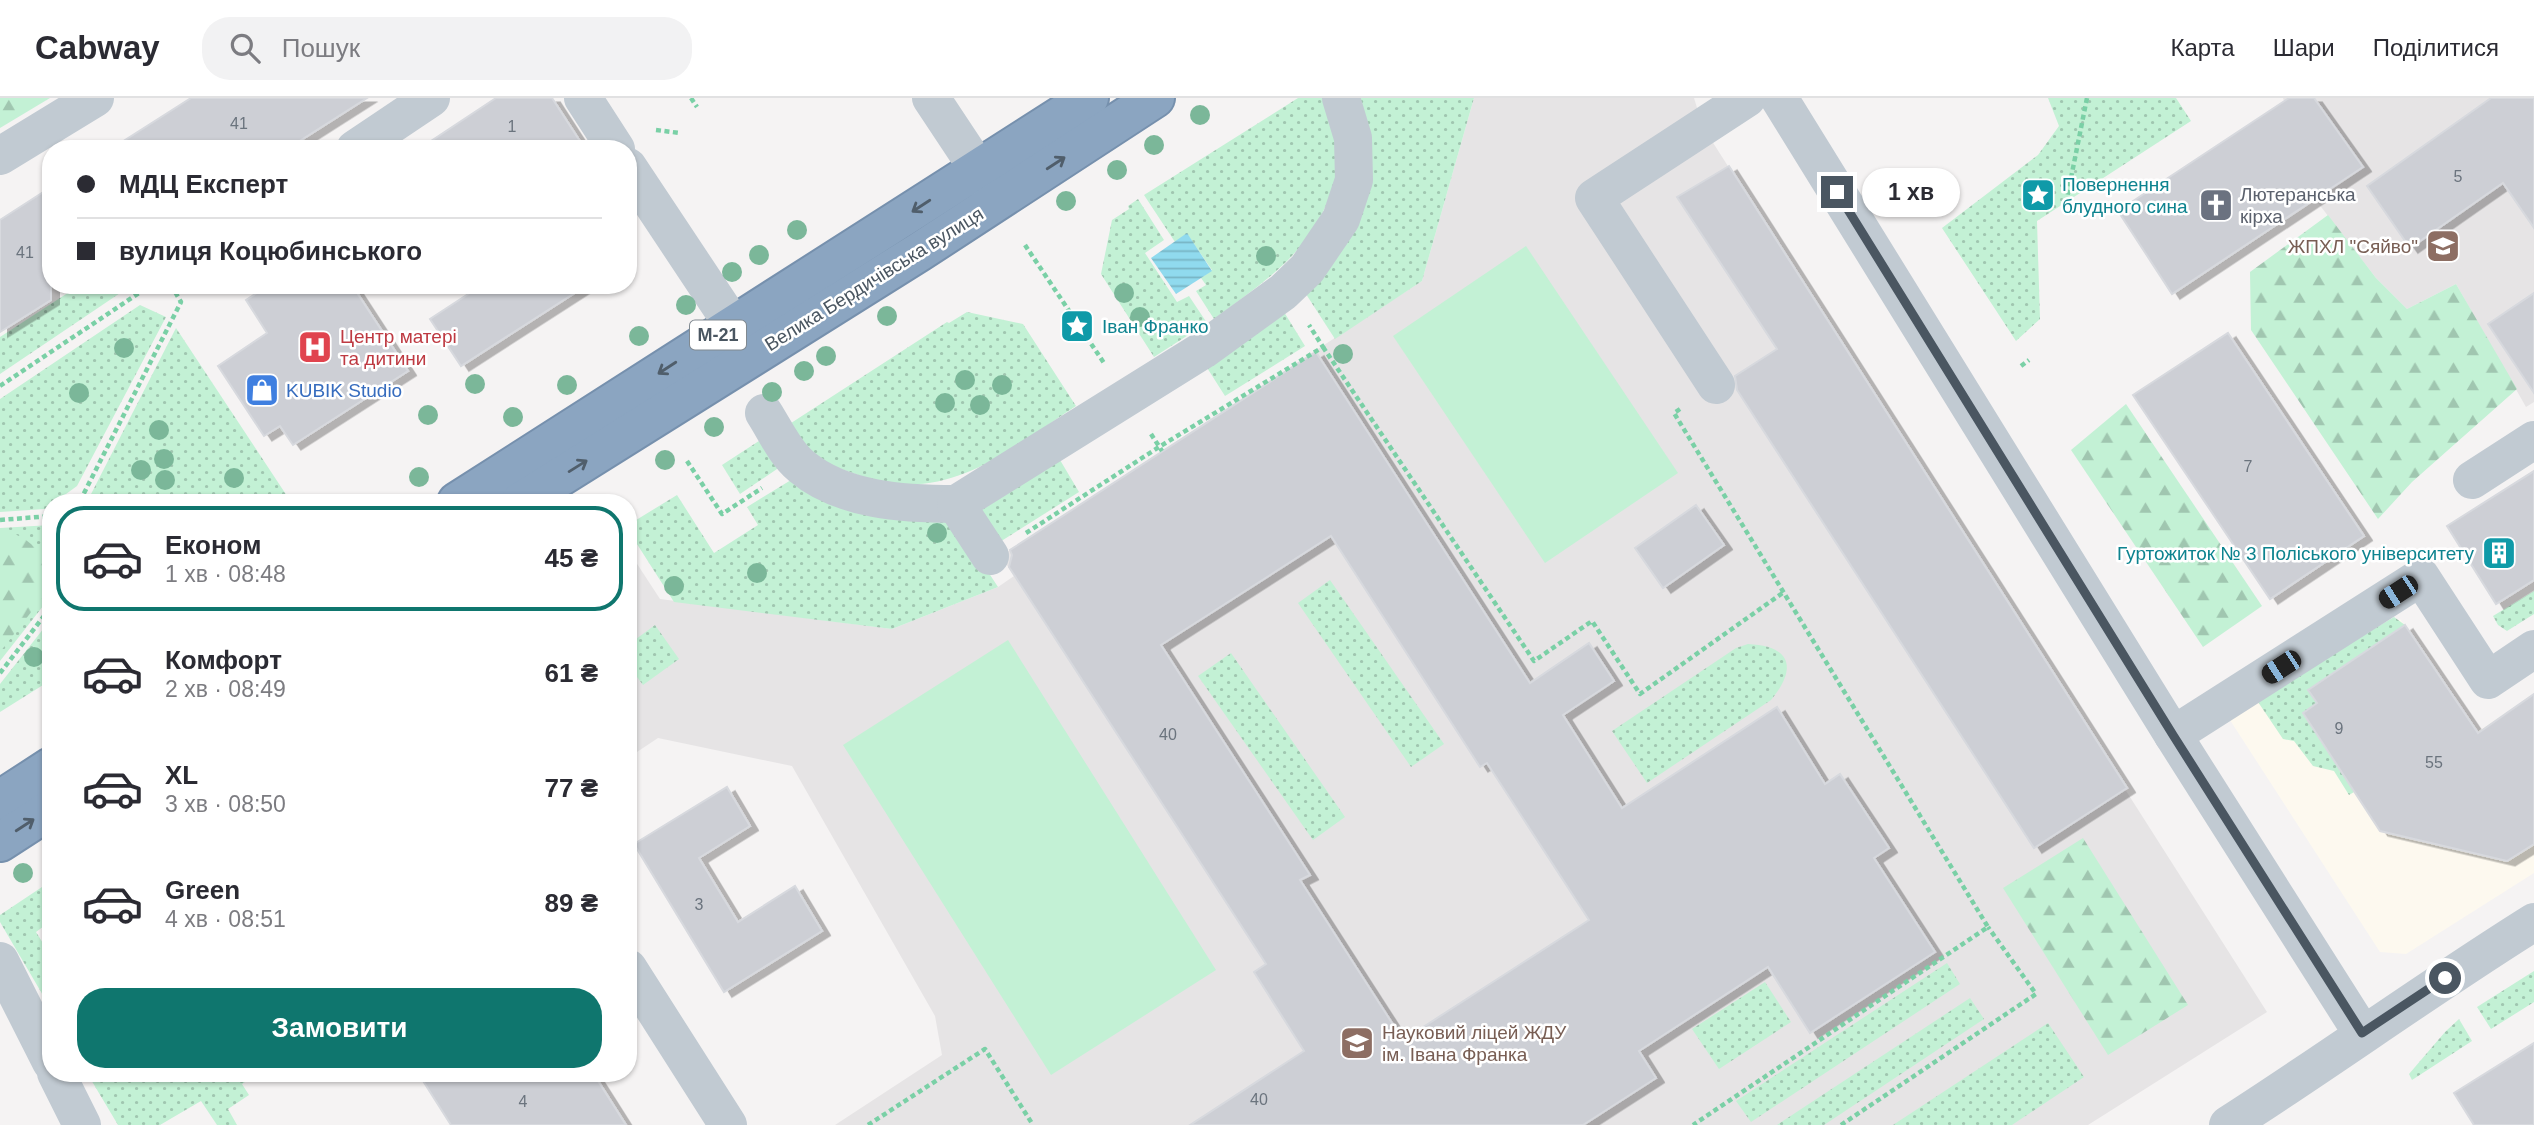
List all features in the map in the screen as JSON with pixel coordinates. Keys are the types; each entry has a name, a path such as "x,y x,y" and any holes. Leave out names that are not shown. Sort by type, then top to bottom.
{"highway":[{"name":"Велика Бердичівська вулиця","path":"469,494 1089,98"},
{"name":"Велика Бердичівська вулиця","path":"533,494 999,200 1155,98"},
{"path":"0,800 42,773"},
{"path":"0,842 42,815"}],"street":[{"path":"0,156 95,98"},
{"path":"368,140 430,98"},
{"path":"583,98 610,140"},
{"path":"931,98 999,200"},
{"path":"764,413 799,465 829,484 880,499 956,504 1203,350 1286,289 1307,269 1341,219 1354,180 1353,138 1341,98"},
{"path":"1716,385 1594,198 1747,98"},
{"path":"1779,98 2173,735 2362,1033"},
{"path":"637,181 733,325"},
{"path":"2472,480 2534,440"},
{"path":"956,504 990,556"},
{"path":"2173,735 2421,577 2488,680 2534,649"},
{"path":"2228,1125 2293,1083 2362,1033 2534,922"},
{"path":"0,961 42,1044"},
{"path":"637,982 728,1125"},
{"path":"60,1082 82,1125"}],"path":[{"path":"691,98 697,107"},
{"path":"2066,203 2087,98"},
{"path":"1025,246 1160,449"},
{"path":"1286,289 1534,661 1592,621 1640,694 1784,592"},
{"path":"0,386 138,294"},
{"path":"83,494 181,302 176,294"},
{"path":"990,556 1323,346"},
{"path":"2021,366 2029,360"},
{"path":"1716,385 1674,413 1988,927 2036,994 1841,1125"},
{"path":"687,461 722,514 799,465"},
{"path":"0,520 42,517"},
{"path":"0,673 42,619"},
{"path":"1693,1125 1988,927"},
{"path":"868,1125 985,1049 1032,1125"}],"shaded area":[{"path":"1474,98 1694,98 1703,127 2267,1012 2088,1125 835,1125 942,1055 935,1016 792,766 658,738 637,752 637,564 660,599 892,629 998,587 1014,576 1001,556 1422,281"},
{"name":"ЖПХЛ \"Сяйво\"","path":"2283,98 2534,98 2534,402 2526,407 2456,284 2407,309 2376,278 2315,199 2261,117 2284,101"},
{"path":"2400,619 2477,732 2534,694 2534,873 2406,954 2380,952 2228,717"}],"green space":[{"path":"0,98 50,98 0,128"},
{"path":"1298,98 1323,98 1326,106 1338,162 1331,192 1311,232 1298,249 1267,279 1214,319 1196,291 1206,285 1201,278 1212,270 1187,234 1175,242 1144,195"},
{"path":"1360,98 1474,98 1422,281 1335,339 1304,291"},
{"path":"2048,98 2176,98 2191,121 2037,221 2040,319 2016,341 1942,228 2038,155 2059,126"},
{"path":"1138,199 1164,240 1145,253 1177,302 1189,296 1207,323 1154,357 1101,274 1112,220 1129,209 1128,206"},
{"path":"2328,215 2376,278 2407,309 2456,284 2517,389 2412,482 2378,519 2251,330 2250,272"},
{"path":"1526,246 1678,473 1545,563 1393,336"},
{"path":"66,294 119,294 0,374 0,337"},
{"path":"140,305 166,317 77,486 66,494 42,494 42,509 0,512 0,399"},
{"path":"967,312 1023,324 1076,406 1026,440 975,469 949,479 921,484 892,483 861,476 829,464 809,451 788,425 947,322"},
{"path":"1284,312 1305,346 1225,396 1204,363"},
{"path":"176,328 286,494 91,494"},
{"path":"2126,404 2262,606 2203,647 2071,450"},
{"path":"762,439 780,467 740,494 722,465"},
{"path":"1060,460 1079,492 995,545 975,514"},
{"path":"791,480 949,512 998,587 892,629 674,602 637,544 637,519 677,495 714,553 758,525 747,507"},
{"path":"42,526 42,607 0,661 0,528"},
{"path":"0,532 21,537 38,552 42,559 42,598 0,652"},
{"path":"1330,580 1444,744 1411,767 1298,603"},
{"path":"2534,591 2534,614 2507,631 2498,625 2493,616"},
{"path":"2394,617 2405,625 2309,690 2317,703 2303,714 2354,792 2349,795 2334,771 2313,766 2294,741 2283,739 2256,699"},
{"path":"655,625 679,659 643,685 637,677 637,638"},
{"path":"42,630 42,686 0,712 0,684"},
{"path":"1008,640 1216,970 1051,1075 843,745"},
{"path":"1748,644 1774,649 1786,661 1785,678 1779,689 1771,700 1647,783 1612,731 1736,648"},
{"path":"1231,653 1345,817 1313,840 1198,676"},
{"path":"2083,838 2188,1005 2108,1055 2003,888"},
{"path":"42,887 42,928 36,932 42,942 42,994 0,922 0,915"},
{"path":"1947,963 1960,984 1751,1122 1736,1101"},
{"path":"2534,971 2534,1002 2491,1029 2477,1007"},
{"path":"1765,982 1791,1022 1719,1069 1692,1029"},
{"path":"1970,998 1984,1019 1824,1125 1777,1125"},
{"path":"2459,1019 2472,1041 2412,1080 2409,1074"},
{"path":"2048,1023 2084,1077 2012,1125 1893,1125"},
{"path":"92,1082 245,1082 242,1084 249,1095 228,1109 237,1125 217,1125 201,1101 160,1125 118,1125"}],"water":[{"path":"1187,233 1212,271 1176,294 1151,258"}],"building":[{"path":"191,98 367,98 301,140 125,140"},
{"path":"496,98 552,98 579,140 433,140"},
{"name":"Лютеранська кірха","path":"2289,98 2314,98 2363,167 2172,294 2118,211"},
{"path":"2491,98 2534,98 2534,228 2503,183 2410,248 2367,186"},
{"path":"1729,166 2127,788 2034,848 1737,390 1735,376 1777,349 1677,197"},
{"path":"42,193 42,294 51,294 51,300 0,332 0,220"},
{"path":"2534,293 2534,393 2488,324"},
{"path":"255,294 358,294 408,371 293,445 280,426 264,436 218,366 267,333 246,300"},
{"path":"468,294 573,294 461,366 430,319"},
{"path":"2228,333 2364,536 2270,599 2133,395"},
{"path":"1316,352 1530,683 1589,643 1614,681 1563,715 1622,808 1777,707 1825,784 1840,774 1889,848 1874,858 1935,952 1810,1033 1768,967 1639,1051 1656,1078 1583,1125 1190,1125 1304,1051 1254,972 1266,964 1009,567 1012,555 1010,550","holes":["1331,536 1480,767 1487,763 1589,920 1403,1040 1300,880 1310,875 1161,645"]},
{"name":"Гуртожиток № 3 Поліського університету","path":"2534,471 2534,580 2496,604 2447,526"},
{"path":"1696,505 1724,545 1663,588 1635,548"},
{"path":"2405,625 2478,733 2534,694 2534,844 2507,861 2380,831 2303,713 2317,703 2308,690"},
{"path":"727,787 750,826 699,858 738,922 795,886 822,931 724,992 637,849 637,842"},
{"path":"2534,1043 2534,1125 2474,1125 2454,1093"},
{"path":"424,1082 599,1082 626,1125 451,1125"}],"place":[{"name":"Повернення блудного сина","path":"2038,195"},
{"name":"Лютеранська кірха","path":"2216,205"},
{"name":"ЖПХЛ \"Сяйво\"","path":"2443,246"},
{"name":"Іван Франко","path":"1077,326"},
{"name":"Центр матері та дитини","path":"315,347"},
{"name":"KUBIK Studio","path":"262,390"},
{"name":"Гуртожиток № 3 Поліського університету","path":"2499,553"},
{"name":"Науковий ліцей ЖДУ ім. Івана Франка","path":"1357,1043"}],"route":[{"path":"1837,192 2173,735 2362,1033 2445,978"}]}
